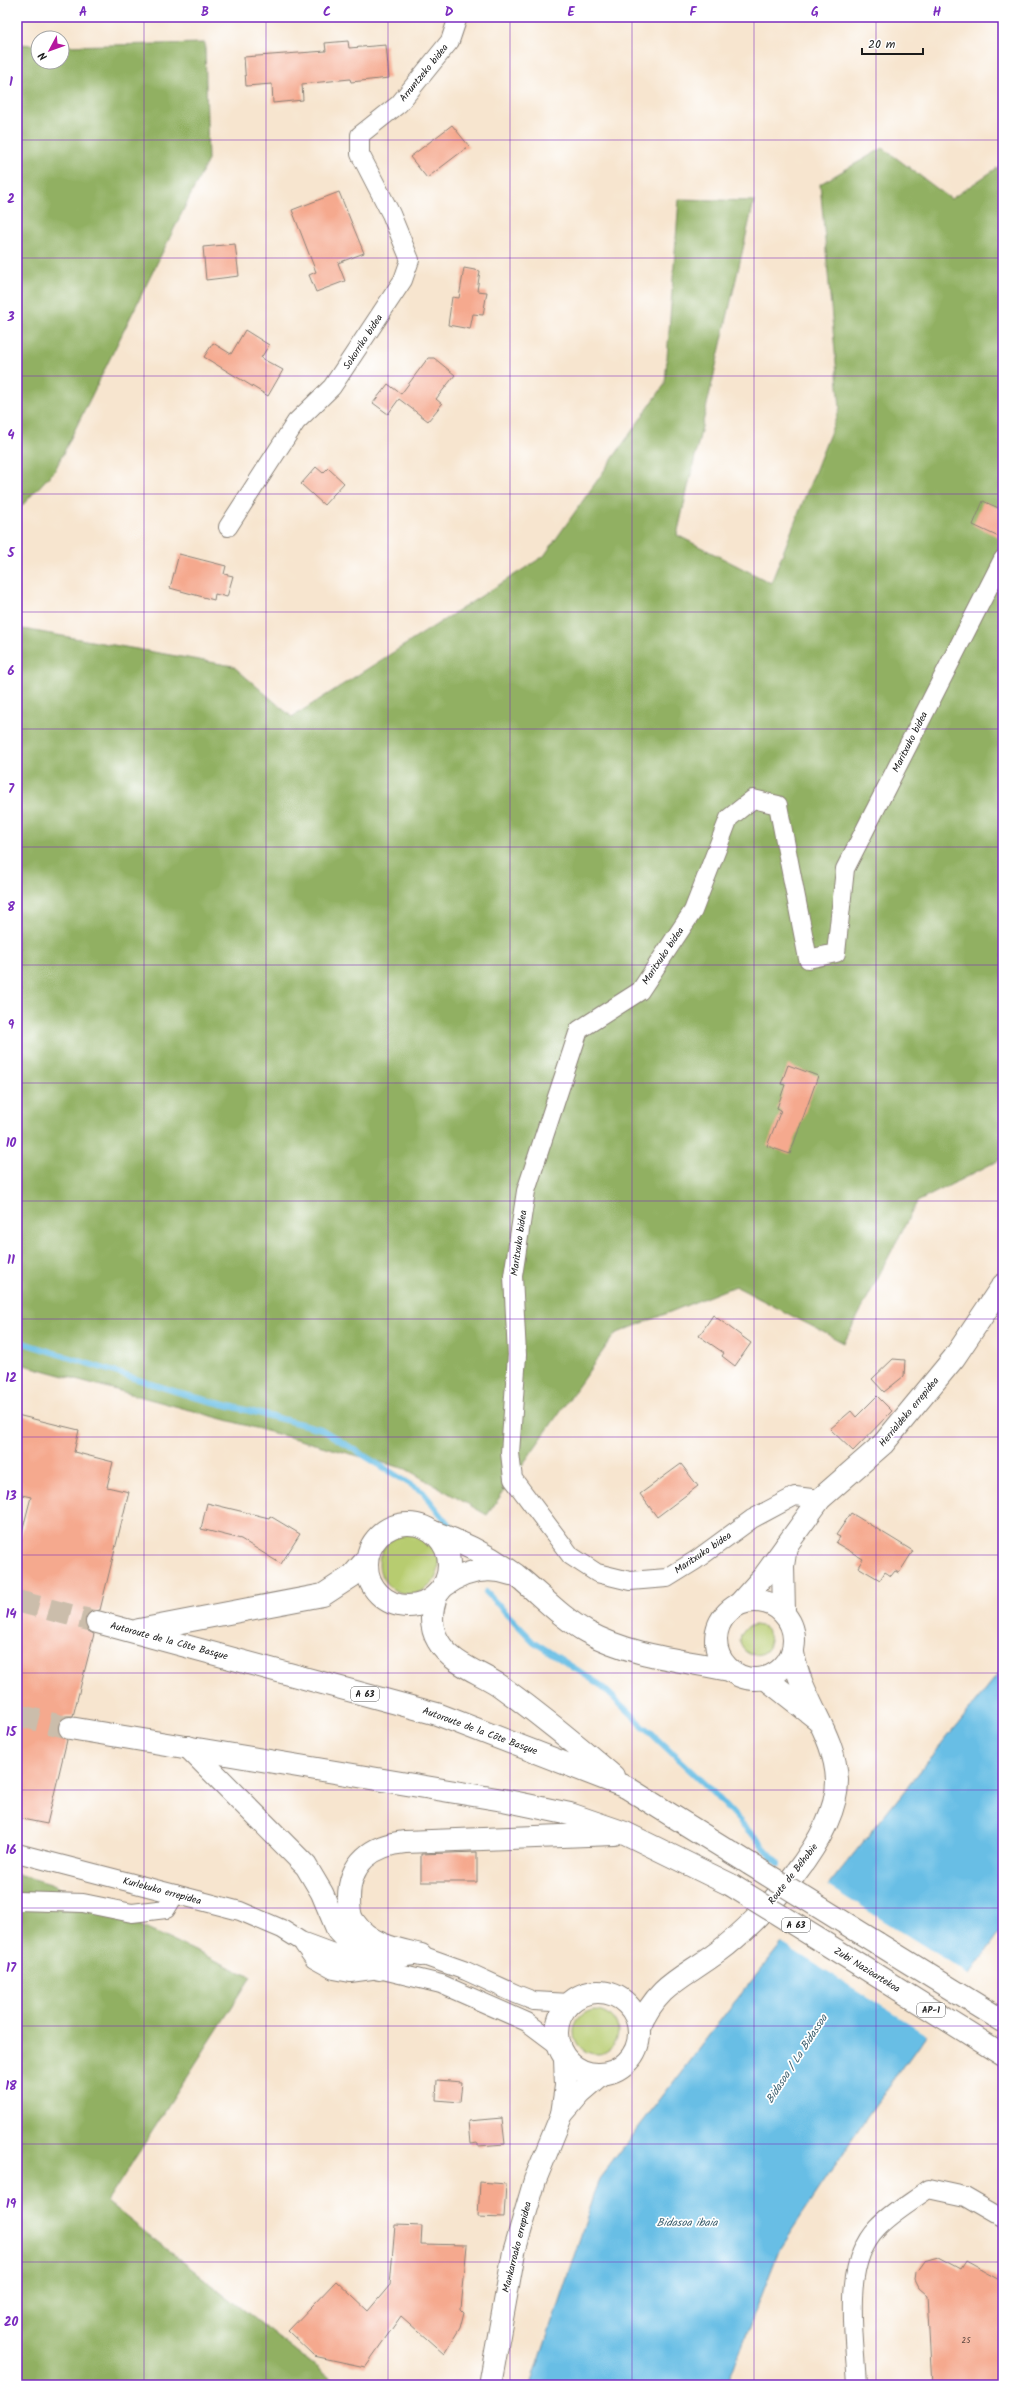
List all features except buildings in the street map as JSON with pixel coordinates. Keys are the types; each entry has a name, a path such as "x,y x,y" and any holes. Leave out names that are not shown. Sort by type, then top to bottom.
{"main road":[{"name":"Herrialdeko errepidea","path":"739,1604 786,1546 820,1499 883,1444 954,1358 1003,1285"},
{"path":"135,1631 323,1594 352,1576 367,1559 374,1541 383,1532 394,1526 415,1524 477,1550 517,1576 550,1606 586,1632 627,1649 671,1659 730,1670 747,1678 765,1678 777,1673 786,1665 793,1653 794,1632 784,1613 775,1605 763,1601 751,1600 739,1604 725,1615 717,1631 695,1648 671,1659"},
{"path":"433,1532 442,1540 448,1551 450,1563 432,1613 433,1629 445,1651 497,1684 558,1728 626,1787"},
{"path":"784,1613 783,1566 786,1546"},
{"path":"367,1559 367,1572 371,1584 379,1594 390,1602 402,1606 415,1606 427,1602 454,1578 477,1570 497,1571 517,1576"},
{"name":"Autoroute de la Côte Basque","path":"97,1622 135,1631 436,1714 626,1787 1003,2021"},
{"path":"717,1631 720,1657 730,1670"},
{"name":"Route de Béhobie","path":"639,2028 650,2006 667,1986 742,1934 782,1890 816,1846 830,1815 837,1782 834,1752 818,1720 796,1669 793,1653"},
{"name":"Route de Béhobie","path":"765,1678 818,1720"},
{"name":"A 63","path":"70,1728 503,1800 570,1814 625,1833"},
{"path":"188,1747 306,1866 322,1893 338,1930 371,1963"},
{"path":"421,1955 383,1946 366,1934 353,1921 349,1908 352,1878 357,1864 379,1848 388,1844 405,1842 625,1833"},
{"name":"Zubi Nazioartekoa","path":"625,1833 731,1885 1003,2054"},
{"name":"Route de Béhobie","path":"612,1994 640,1993 667,1986"},
{"path":"590,1993 612,1994 630,2007 639,2028 636,2049 630,2059 613,2072 602,2074 582,2071 562,2052 558,2022 570,2003 590,1993"},
{"name":"Mankarroako errepidea","path":"490,2385 514,2252 535,2180 562,2114 566,2086 562,2052"},
{"name":"Mankarroako errepidea","path":"562,2114 580,2092 602,2074"}],"street":[{"name":"Arruntzeko bidea","path":"360,135 399,104 450,41 458,17"},
{"name":"Sokorriko bidea","path":"228,527 296,422 332,387 404,280 410,260 391,214 360,154 360,135"},
{"name":"Maritxuko bidea","path":"820,1499 795,1496 752,1519 696,1560 667,1578 630,1581 597,1573 571,1556 513,1479 512,1472 510,1453 517,1355 513,1276 526,1191 579,1030 640,991 693,911 729,818 753,799 778,805 808,959 836,953 845,869 1003,558"},
{"name":"Kurlekuko errepidea","path":"17,1853 240,1911 282,1929 301,1941 344,1957 371,1963"},
{"path":"17,1901 83,1903 132,1913 166,1909 175,1894"},
{"path":"371,1963 421,1955 466,1970 534,2001 570,2003"},
{"path":"371,1963 440,1984 527,2022 562,2052"},
{"path":"857,2385 853,2292 858,2257 876,2228 928,2189 965,2197 1003,2220"}],"green space":[{"path":"205,43 208,160 55,470 17,511 17,44 30,45 30,70 70,70 70,46"},
{"path":"883,148 951,199 1003,164 1003,1158 917,1202 844,1343 735,1286 615,1334 487,1515 406,1469 17,1363 17,628 233,666 292,717 544,556 665,384 679,199 754,201 677,535 771,583 840,408 820,184"},
{"path":"409,1534 425,1539 430,1543 434,1548 439,1564 434,1580 430,1585 425,1589 409,1594 393,1589 388,1585 384,1580 379,1564 384,1548 388,1543 393,1539"},
{"path":"755,1625 766,1629 770,1640 766,1651 755,1655 744,1651 740,1640 744,1629"},
{"path":"17,1874 51,1884 251,1977 107,2202 339,2385 17,2385"},
{"path":"592,2010 600,2010 605,2011 612,2016 617,2023 617,2041 612,2048 605,2053 592,2054 584,2051 577,2044 574,2036 574,2028 577,2020 584,2013"}],"water":[{"name":"Bidasoa ibaia","path":"1003,1668 1003,1928 868,2116 780,2248 727,2385 531,2385 600,2178 729,2009"}],"pier":[{"path":"826,1885 971,1975 928,2035 780,1942"}],"waterway":[{"path":"17,1341 190,1396 321,1429 423,1492 453,1530"},
{"path":"486,1592 534,1642 599,1684 713,1792 779,1864"}],"tunnel":[{"path":"17,1601 97,1622"},
{"path":"17,1715 70,1728"}],"water label":[{"name":"Bidasoa / La Bidassoa","path":"797,2059"}]}
